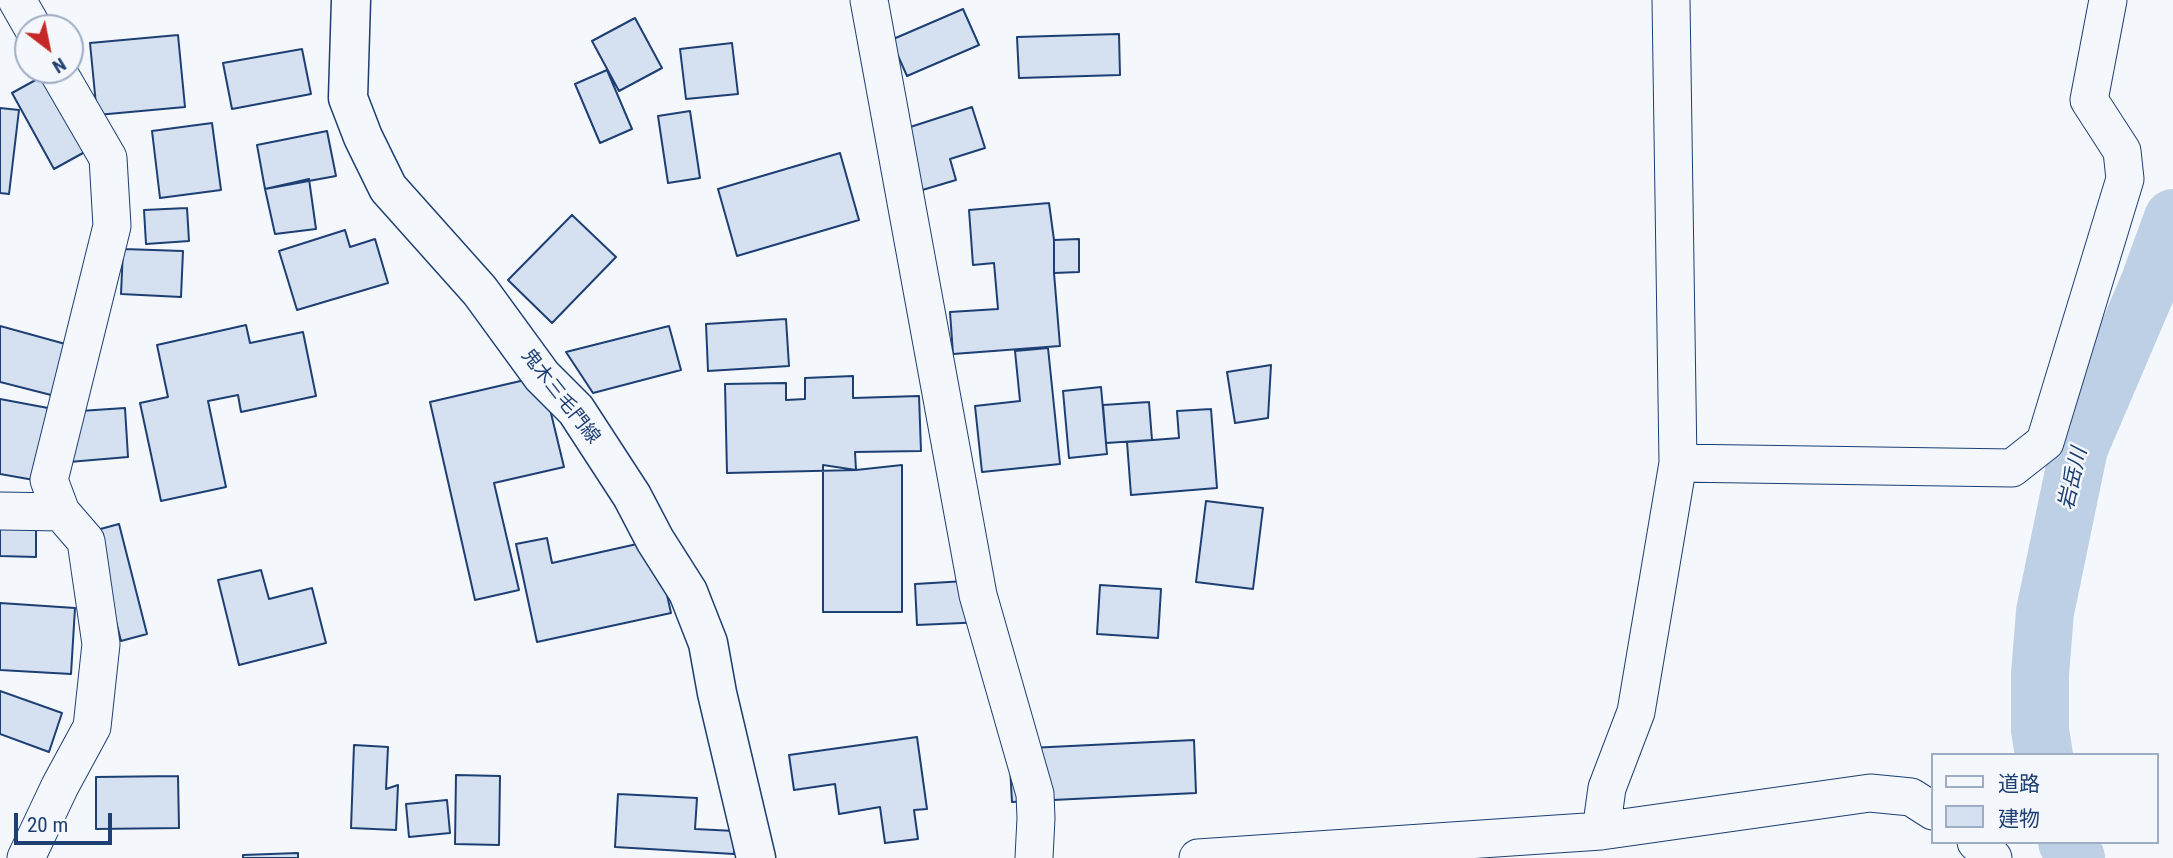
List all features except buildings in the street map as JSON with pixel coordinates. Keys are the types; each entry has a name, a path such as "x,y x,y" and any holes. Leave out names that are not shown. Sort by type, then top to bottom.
{"main road":[{"name":"鬼木三毛門線","path":"351,0 348,98 363,137 388,188 480,291 542,376 576,410 632,496 655,540 688,592 708,643 716,693 756,858"}],"street":[{"path":"869,0 978,595 1035,794 1034,858"},
{"path":"1601,831 1607,788 1636,712 1678,463 1671,0"},
{"path":"1678,463 2012,468 2045,442 2124,179 2122,151 2089,100 2108,0"},
{"path":"26,858 92,727 101,644 86,541 61,512 49,480 111,226 108,158 65,84"},
{"path":"0,512 61,512"},
{"path":"1198,858 1313,855 1601,831 1870,793 1911,797 1932,810"},
{"path":"1978,844 1993,858"}],"waterway":[{"name":"岩岳川","path":"2044,753 2040,730 2040,674 2045,612 2079,448 2149,284 2173,218"},
{"name":"岩岳川","path":"2068,844 2076,858"}]}
